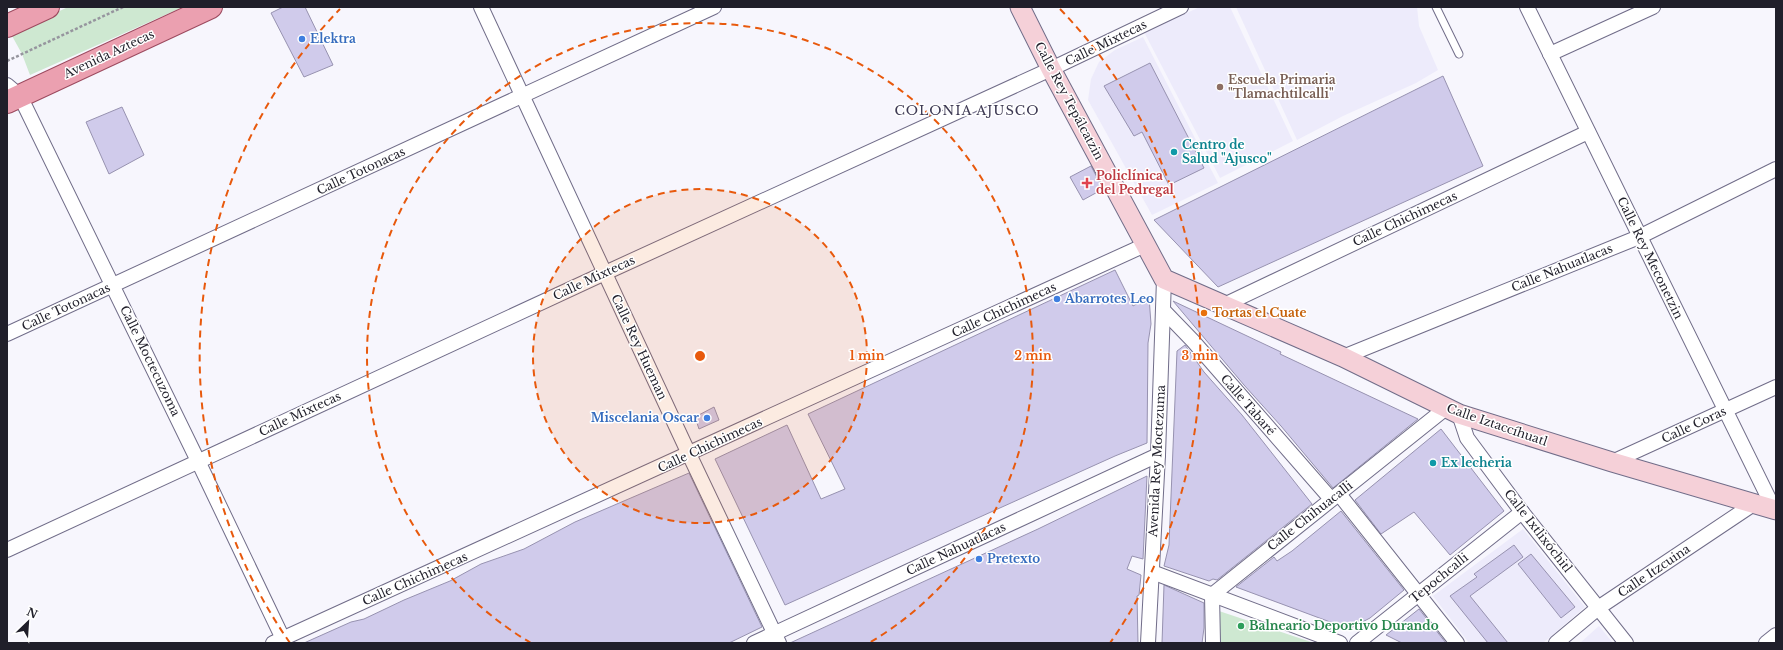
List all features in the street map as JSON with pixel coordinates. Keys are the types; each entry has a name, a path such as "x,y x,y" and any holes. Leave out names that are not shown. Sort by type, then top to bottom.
{"main road":[{"path":"7,26 48,7"},
{"name":"Avenida Aztecas","path":"11,94 211,7"}],"street":[{"name":"Calle Rey Hueman","path":"481,7 689,454 777,638"},
{"name":"Calle Totonacas","path":"7,334 714,7"},
{"name":"Calle Rey Tepálcatzin","path":"1020,7 1051,69 1164,279"},
{"name":"Calle Mixtecas","path":"7,550 605,273 1051,69 1181,7"},
{"name":"Calle Rey Meconetzin","path":"1527,7 1639,237 1775,509"},
{"path":"1550,54 1654,7"},
{"name":"Calle Moctecuzoma","path":"11,94 113,285 198,461 280,641"},
{"name":"Calle Chichimecas","path":"1222,306 1588,132"},
{"name":"Calle Nahuatlacas","path":"1343,357 1639,237 1776,169"},
{"name":"Calle Chichimecas","path":"280,641 1146,245"},
{"name":"Calle Iztaccíhuatl","path":"1164,279 1222,306 1343,357 1453,411 1612,462 1775,509"},
{"name":"Avenida Rey Moctezuma","path":"1148,643 1158,456 1164,279"},
{"name":"Calle Tabaré","path":"1164,311 1335,497 1457,643"},
{"name":"Calle Coras","path":"1612,462 1776,387"},
{"name":"Calle Chihuacalli","path":"1212,595 1335,497 1453,411"},
{"name":"Calle Ixtlixóchitl","path":"1453,411 1467,438 1522,512 1626,643"},
{"name":"Calle Nahuatlacas","path":"754,643 777,638 1158,456"},
{"name":"Calle Itzcuina","path":"1556,643 1598,608 1755,503"},
{"name":"Tepochcalli","path":"1357,643 1522,512"},
{"path":"1152,572 1340,643"},
{"path":"1212,595 1213,643"},
{"path":"1766,643 1776,635"}],"lane":[{"path":"1436,7 1459,54"}],"path":[{"path":"7,61 123,7"}],"shaded area":[{"name":"Escuela Primaria \"Tlamachtilcalli\"","path":"1200,7 1230,7 1293,141 1220,178 1144,32"},
{"path":"1236,7 1417,7 1419,26 1438,70 1416,83 1343,116 1297,140"},
{"path":"1143,37 1218,183 1152,215 1088,100 1091,79 1099,62 1115,50"},
{"path":"1523,529 1585,607 1543,643 1469,643 1433,596"},
{"path":"1599,626 1613,643 1580,643"}],"green space":[{"path":"68,7 183,7 30,75 22,54 11,34"},
{"name":"Balneario Deportivo Durando","path":"1216,610 1314,643 1216,643"}],"building":[{"name":"Elektra","path":"283,7 305,7 333,65 304,77 271,13"},
{"path":"1150,63 1204,168 1169,185 1142,132 1134,136 1104,86"},
{"path":"1443,76 1483,166 1218,287 1154,220"},
{"path":"122,107 144,155 109,174 86,122"},
{"name":"Policlínica del Pedregal","path":"1091,166 1103,189 1083,200 1070,177"},
{"path":"1115,270 1133,306 1149,297 1151,324 1148,343 1147,443 1115,456 785,605 715,459 787,425 821,499 845,489 808,414"},
{"path":"1173,301 1281,352 1280,354 1418,419 1333,488"},
{"path":"1185,345 1204,372 1242,415 1312,504 1217,580 1213,579 1209,581 1164,566 1169,545 1177,351"},
{"name":"Miscelania Oscar","path":"714,407 719,420 699,429 695,417"},
{"name":"Ex lecheria","path":"1441,429 1504,511 1450,555 1414,512 1381,534 1355,500"},
{"path":"689,473 762,627 729,643 304,643 351,622 364,619 404,600 450,581 481,564 524,549 575,522"},
{"path":"1147,476 1143,559 1132,556 1127,569 1141,575 1139,595 1137,596 1138,643 790,643 1038,529"},
{"path":"1341,511 1404,590 1370,618 1349,629 1236,587 1274,557 1277,561 1292,551"},
{"path":"1514,545 1523,557 1470,596 1508,643 1488,643 1450,596 1477,577 1474,574"},
{"path":"1531,554 1575,607 1561,618 1518,564"},
{"path":"1164,585 1204,603 1204,628 1202,643 1162,643"},
{"path":"1419,609 1446,643 1402,643 1386,635"}],"place":[{"name":"Elektra","path":"302,39"},
{"name":"Escuela Primaria \"Tlamachtilcalli\"","path":"1220,87"},
{"name":"Centro de Salud \"Ajusco\"","path":"1174,152"},
{"name":"Policlínica del Pedregal","path":"1087,183"},
{"name":"Abarrotes Leo","path":"1057,299"},
{"name":"Tortas el Cuate","path":"1204,313"},
{"name":"Miscelania Oscar","path":"707,418"},
{"name":"Ex lecheria","path":"1433,463"},
{"name":"Pretexto","path":"979,559"},
{"name":"Balneario Deportivo Durando","path":"1241,626"}],"district":[{"name":"COLONIA AJUSCO","path":"967,110"}]}
